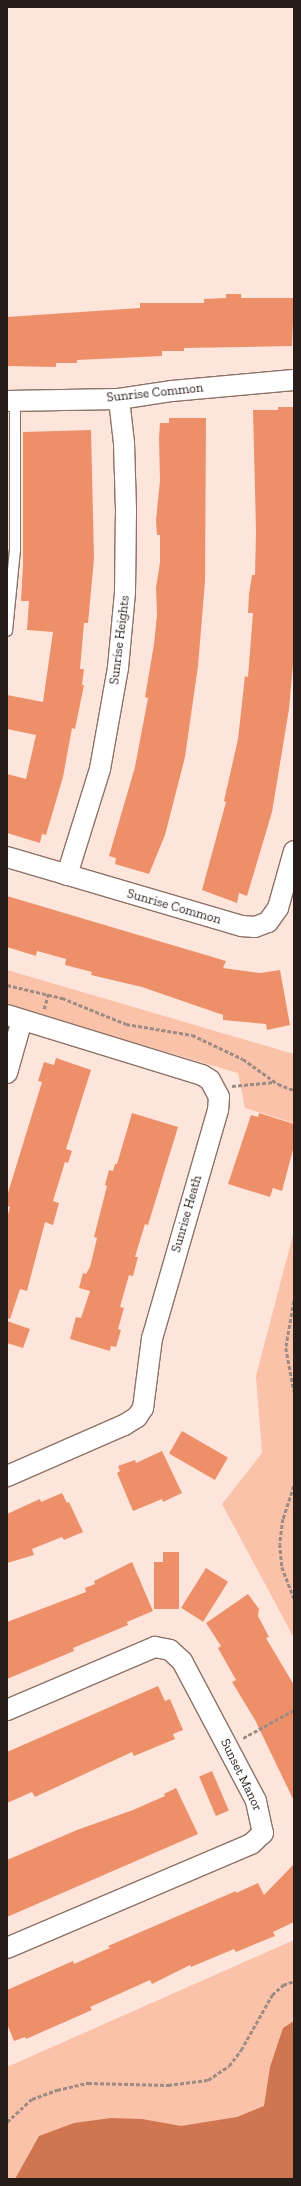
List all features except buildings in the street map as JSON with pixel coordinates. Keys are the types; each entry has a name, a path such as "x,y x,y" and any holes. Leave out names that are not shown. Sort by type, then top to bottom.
{"street":[{"name":"Sunrise Common","path":"11,402 119,399 172,391 294,380"},
{"name":"Sunrise Heights","path":"67,875 100,769 118,668 125,592 126,518 124,442 119,399"},
{"name":"Sunrise Common","path":"7,857 242,926 255,927 268,922 278,908 294,851"},
{"path":"7,1073 15,1018 192,1071 210,1080 216,1087"},
{"name":"Sunrise Heath","path":"7,1476 124,1425 137,1417 144,1408 152,1338 218,1110 216,1087"},
{"name":"Sunset Manor","path":"7,1710 155,1647 170,1650 182,1660 256,1801 263,1833 251,1844 7,1948"}],"lane":[{"path":"7,631 15,550 11,402"}],"path":[{"path":"7,985 48,994 126,1024 192,1035 243,1059 275,1082 294,1090"},
{"path":"43,1012 48,994"},
{"path":"216,1087 275,1082"},
{"path":"294,1301 286,1348 294,1391"},
{"path":"294,1486 283,1519 280,1544 282,1567 294,1599"},
{"path":"241,1739 294,1710"},
{"path":"7,2122 32,2099 65,2088 88,2083 168,2085 208,2080 229,2066 242,2050 272,1995 283,1985 294,1981"}],"shaded area":[{"path":"7,970 294,1054 294,1123 245,1108 238,1073 7,1005"},
{"path":"294,1231 294,1638 222,1504 262,1453 256,1376"},
{"path":"294,1940 294,2179 7,2179 7,2067"},
{"path":"294,2021 294,2179 15,2179 39,2136 74,2123 111,2118 142,2119 181,2126 237,2117 264,2106 270,2067 283,2028"}]}
